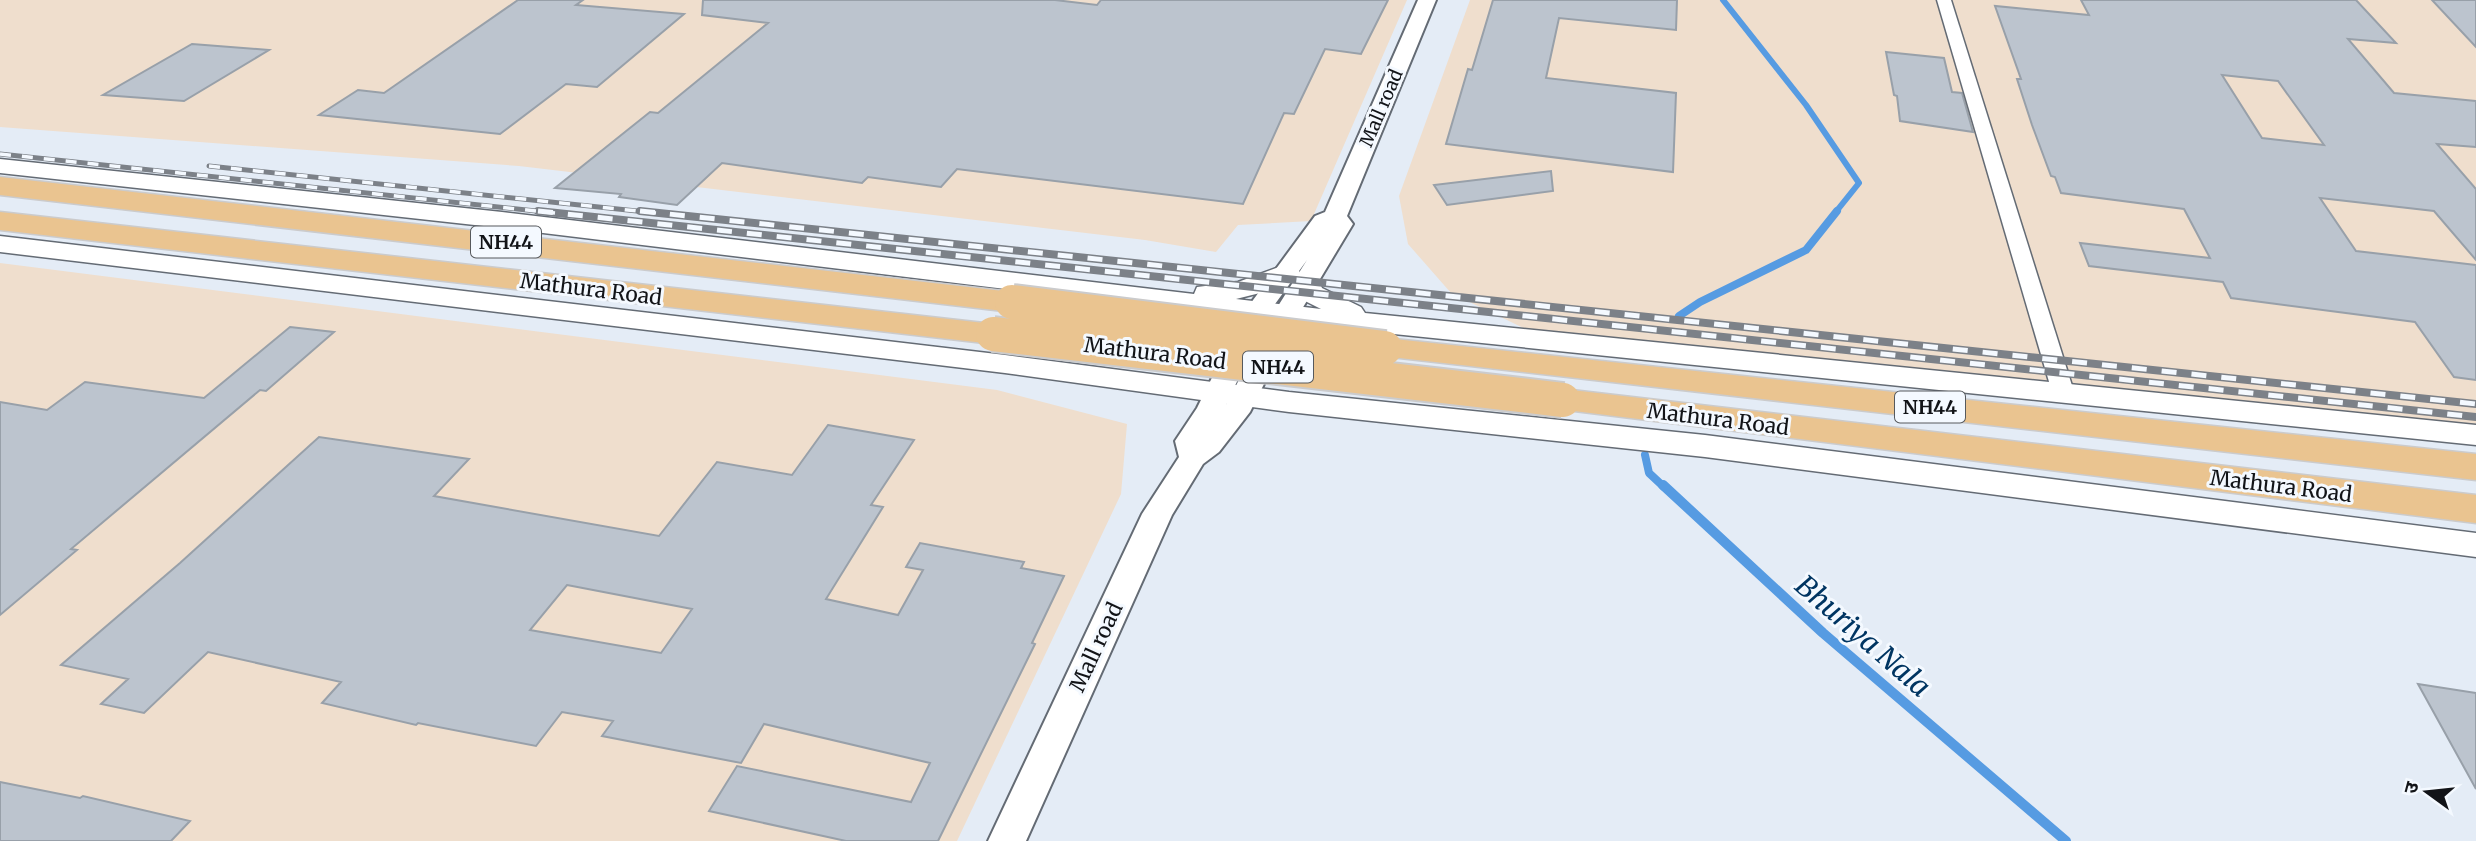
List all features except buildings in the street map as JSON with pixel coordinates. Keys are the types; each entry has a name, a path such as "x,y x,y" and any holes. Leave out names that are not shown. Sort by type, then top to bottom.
{"highway":[{"name":"Mathura Road","path":"0,186 654,259 1385,348 2476,467"},
{"name":"Mathura Road","path":"0,221 1576,402 2476,509"}],"main road":[{"path":"0,166 502,220 1272,313 2476,435"},
{"path":"0,244 1005,364 1225,398"},
{"path":"847,262 928,262 1228,295 1297,276 1309,292 1332,304 1355,314 1407,326"},
{"path":"1005,364 1047,359 1070,351 1086,334 1089,321 1079,304 1062,294 1039,286"},
{"path":"608,316 800,353 1705,446 2476,545"},
{"path":"1375,411 1339,397 1323,383 1321,362 1330,348 1352,334 1373,328 1407,326"}],"street":[{"name":"Mall road","path":"1007,841 1157,514 1193,457 1209,445 1236,412 1225,398 1272,313 1297,276 1341,223 1335,216 1427,0"},
{"path":"1944,0 2063,392"}],"shaded area":[{"path":"0,0 1407,0 1311,221 1238,225 1216,252 1145,240 519,166 0,127"},
{"path":"1470,0 2476,0 2476,442 1544,338 1451,293 1408,244 1399,196"},
{"path":"0,263 997,390 1127,424 1121,494 957,841 0,841"}],"waterway":[{"path":"1723,0 1806,105 1859,183 1835,213"},
{"path":"1679,316 1700,302 1806,250 1837,211"},
{"name":"Bhuriya Nala","path":"1645,455 1649,473 1664,487"},
{"name":"Bhuriya Nala","path":"1663,485 1823,633 2066,841"}],"railway":[{"path":"0,154 555,213"},
{"path":"209,166 656,213"},
{"path":"538,211 2476,417"},
{"path":"640,211 2476,404"}]}
